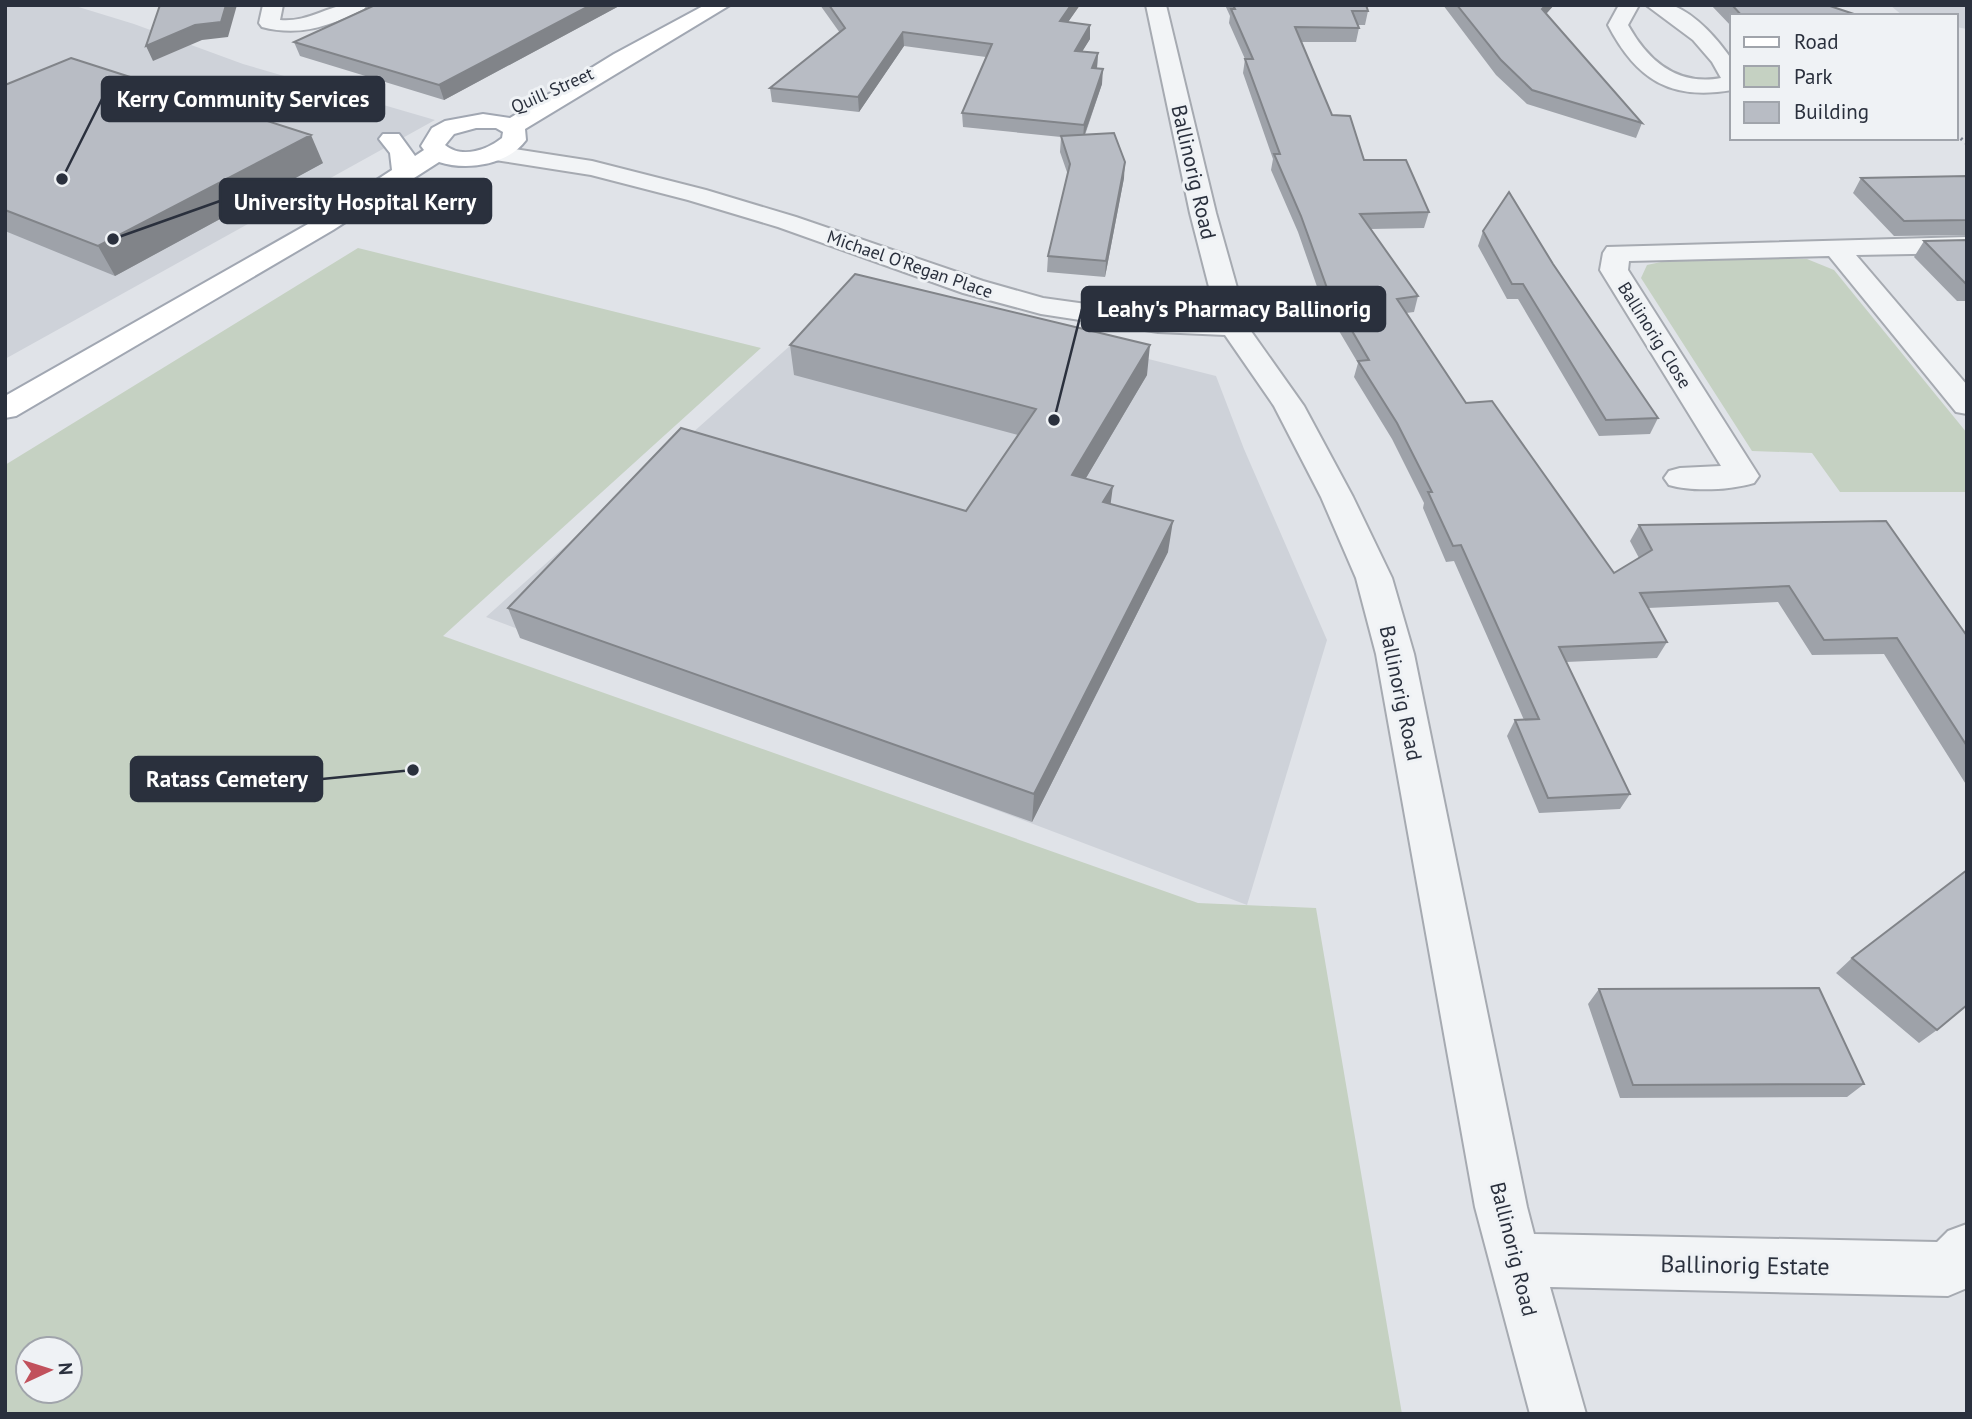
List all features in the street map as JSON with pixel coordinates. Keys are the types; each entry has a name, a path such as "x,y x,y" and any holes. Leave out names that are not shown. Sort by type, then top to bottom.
{"main road":[{"name":"Quill Street","path":"483,121 622,59 720,5"},
{"name":"Quill Street","path":"495,153 509,145 513,132 622,59"},
{"path":"448,155 433,146 434,141 444,131 460,124 500,122 513,132"},
{"path":"391,138 402,152 405,173"},
{"path":"324,225 405,173 448,155 495,153"},
{"path":"5,409 448,155"}],"street":[{"path":"273,5 269,23 280,27 321,22 357,5"},
{"name":"Ballinorig Road","path":"1156,5 1218,277 1234,327 1289,406 1337,497 1374,578 1395,654 1501,1207 1558,1414"},
{"path":"1629,5 1618,25 1628,46 1651,70 1676,85 1711,88 1730,82"},
{"path":"1656,5 1666,9 1693,31 1727,64 1730,74"},
{"path":"513,132 592,168"},
{"path":"495,153 592,168"},
{"name":"Michael O'Regan Place","path":"592,168 787,222 973,287 1041,306 1158,323 1234,327"},
{"name":"Ballinorig Close","path":"1680,478 1742,475 1614,270 1616,253 1967,246"},
{"path":"1836,248 1967,405"},
{"name":"Ballinorig Estate","path":"1516,1260 1948,1269 1967,1250"}],"shaded area":[{"path":"5,5 72,5 134,24 243,64 435,120 5,359"},
{"path":"1890,5 1967,5 1967,29 1958,27 1958,14 1901,14"},
{"path":"857,286 1216,376 1244,449 1327,640 1247,905 486,617"}],"green space":[{"path":"358,248 761,348 443,636 1198,903 1316,908 1402,1414 5,1414 5,465"},
{"path":"1675,259 1807,259 1834,270 1967,433 1967,492 1840,492 1812,453 1752,451 1641,278 1647,265"}],"building":[{"path":"160,5 226,5 221,22 195,25 146,46"},
{"path":"375,5 591,5 439,85 294,42"},
{"path":"829,5 1071,5 1060,21 1090,25 1075,51 1098,53 1092,68 1103,69 1084,125 962,113 992,44 903,32 858,97 770,88 845,28"},
{"path":"1233,5 1366,5 1368,11 1352,11 1359,28 1295,27 1332,115 1350,116 1364,160 1406,160 1429,212 1360,214 1418,296 1397,299 1466,403 1492,401 1614,573 1652,550 1639,525 1886,521 1967,636 1967,746 1897,638 1824,640 1789,586 1640,593 1667,642 1559,647 1630,794 1548,798 1515,720 1539,719 1461,545 1453,546 1428,492 1432,492 1397,423 1358,361 1369,360 1327,288 1301,216 1274,154 1280,154 1245,59 1253,59 1231,9 1235,9"},
{"path":"1457,5 1546,5 1542,9 1642,123 1532,90 1501,60"},
{"path":"1732,5 1827,5 1854,14 1740,14"},
{"path":"71,58 311,135 98,246 5,210 5,85"},
{"path":"1114,133 1125,162 1106,261 1048,256 1070,164 1061,136"},
{"path":"1967,176 1967,220 1904,221 1861,178"},
{"path":"1509,192 1553,264 1658,418 1606,420 1523,284 1512,284 1483,231"},
{"path":"1967,240 1967,285 1924,241"},
{"path":"855,274 1150,345 1072,475 1113,486 1103,502 1173,521 1034,794 508,608 681,428 966,511 1036,409 790,345"},
{"path":"1967,870 1967,1005 1937,1030 1852,958"},
{"path":"1819,988 1864,1084 1633,1085 1599,989"}],"railway":[{"path":"1958,136 1967,144"}],"place":[{"name":"Kerry Community Services","path":"62,179"},
{"name":"University Hospital Kerry","path":"113,239"},
{"name":"Leahy's Pharmacy Ballinorig","path":"1054,420"},
{"name":"Ratass Cemetery","path":"413,770"}]}
